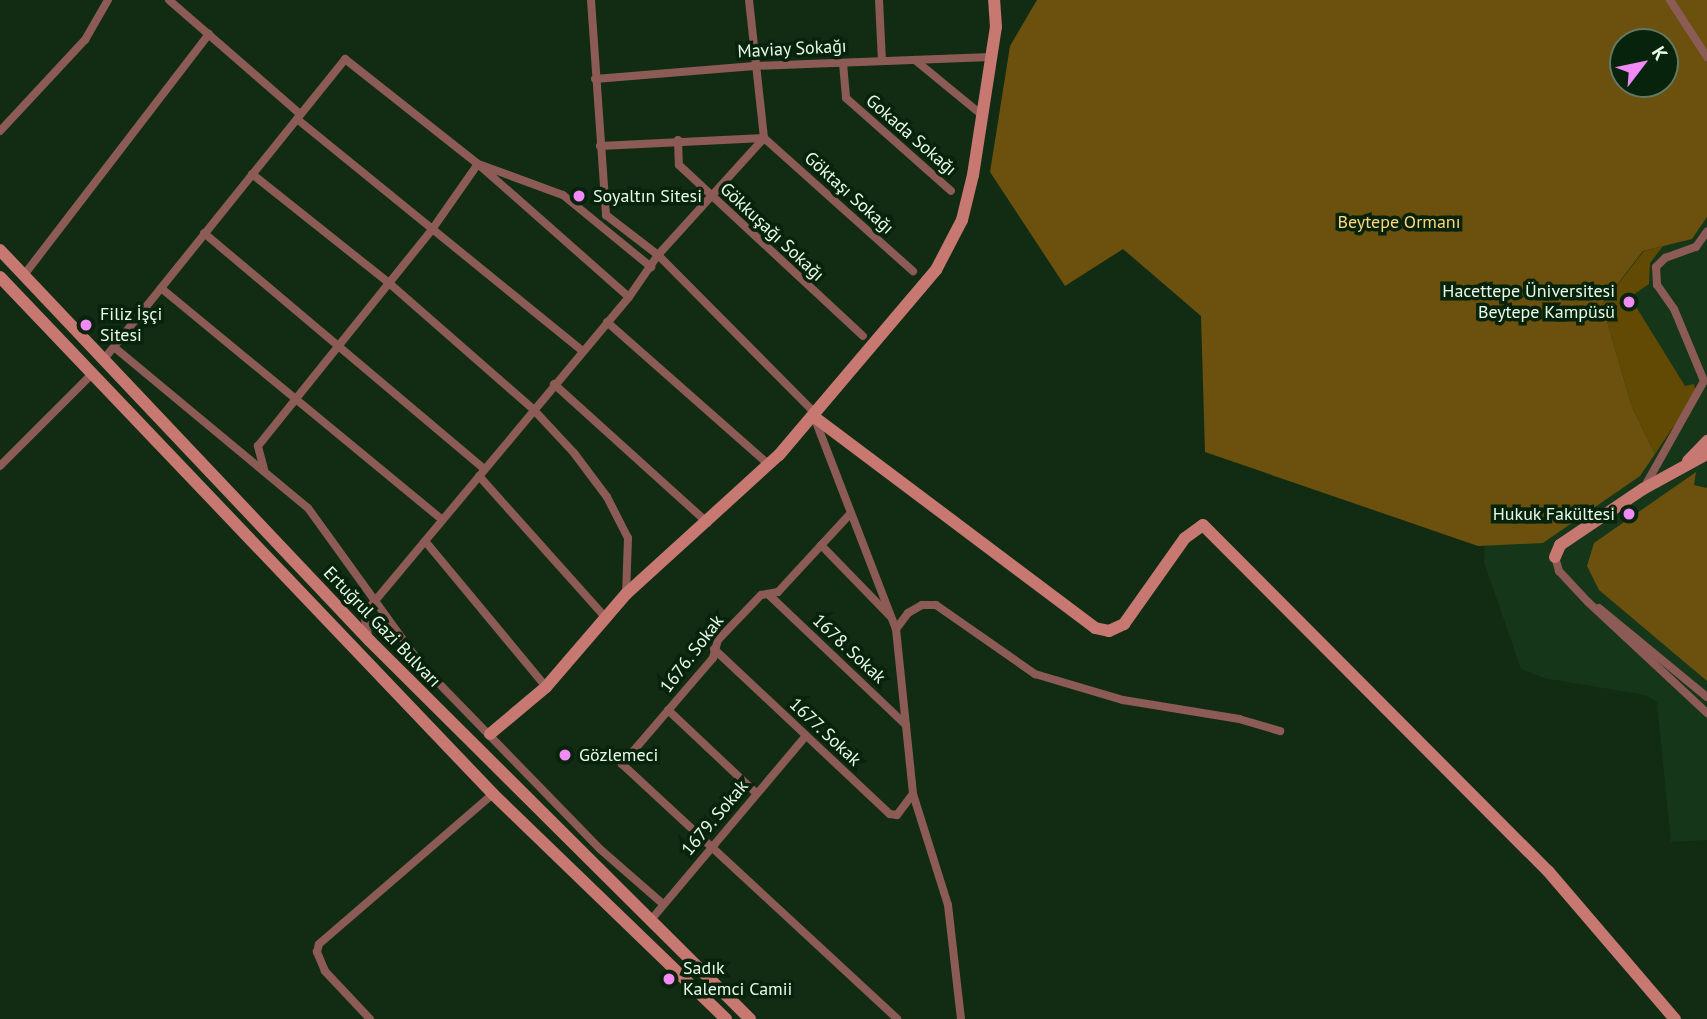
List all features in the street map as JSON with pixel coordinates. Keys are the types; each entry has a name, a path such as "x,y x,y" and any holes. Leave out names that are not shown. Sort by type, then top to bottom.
{"street":[{"path":"0,131 85,40 108,0"},
{"path":"169,0 431,231 582,351"},
{"path":"591,0 606,215 658,255 796,389 813,416 893,619 914,794 948,905 961,1019"},
{"path":"364,614 629,297 658,255 712,199 764,138 748,0"},
{"path":"879,0 882,61"},
{"path":"490,734 545,687 626,594 708,523 769,465 943,259 962,220 991,57 994,0"},
{"path":"1670,0 1707,57"},
{"path":"24,275 209,34"},
{"name":"Maviay Sokağı","path":"595,79 754,66 991,57"},
{"path":"104,359 345,59 478,164 629,297"},
{"path":"915,60 982,116"},
{"name":"Gokada Sokağı","path":"843,63 846,98 951,191"},
{"path":"600,146 764,138"},
{"name":"Göktaşı Sokağı","path":"764,138 913,271"},
{"name":"Gökkuşağı Sokağı","path":"678,141 679,164 712,199 863,336"},
{"path":"264,470 258,446 431,231 478,164"},
{"path":"478,164 563,195 651,267"},
{"path":"252,174 389,283 533,409 607,497 628,538 626,594"},
{"path":"1706,381 1674,309 1657,285 1656,267 1665,258 1696,247 1707,231"},
{"path":"204,233 482,472 607,619"},
{"name":"Ertuğrul Gazi Bulvarı","path":"0,250 370,641 750,1019"},
{"name":"Ertuğrul Gazi Bulvarı","path":"0,277 493,794 726,1019"},
{"path":"161,288 442,520"},
{"path":"607,322 769,465"},
{"path":"114,347 308,508 422,666 600,849 663,904"},
{"path":"0,466 93,373"},
{"path":"1695,381 1706,381"},
{"path":"1643,489 1706,381"},
{"path":"554,384 708,523"},
{"path":"813,416 1095,628 1109,631 1124,624 1185,538 1203,525 1548,871 1675,1019"},
{"path":"1688,461 1707,441"},
{"path":"1707,454 1688,461 1560,545 1555,557 1559,572 1588,602 1707,713"},
{"name":"1676. Sokak","path":"712,846 622,764 713,658 715,649 761,594 778,592 850,514"},
{"path":"425,541 545,687"},
{"path":"821,545 893,619"},
{"name":"1678. Sokak","path":"769,595 906,725"},
{"path":"1588,602 1618,621 1706,693"},
{"path":"896,629 908,613 922,605 936,605 1035,674 1123,700 1239,719 1280,732"},
{"path":"341,611 364,614"},
{"path":"364,614 370,641"},
{"name":"1677. Sokak","path":"715,649 890,814 897,815 914,794"},
{"path":"668,710 756,793"},
{"name":"1679. Sokak","path":"650,920 755,800 756,793 806,736"},
{"path":"370,1019 325,971 317,952 319,944 493,794"},
{"path":"712,846 897,1019"}],"shaded area":[{"name":"Hacettepe Üniversitesi Beytepe Kampüsü","path":"1707,0 1707,840 1671,842 1657,702 1645,695 1544,678 1521,669 1484,562 1488,435 1599,18"},
{"path":"1663,246 1650,263 1649,284 1630,297 1685,386 1694,384 1696,393 1655,454 1632,407 1602,304 1644,251"}],"green space":[{"name":"Beytepe Ormanı","path":"1037,0 1707,0 1707,217 1692,239 1643,251 1602,304 1632,407 1655,454 1640,476 1543,543 1478,546 1205,452 1201,316 1123,249 1065,286 990,172 1010,46"},
{"path":"1696,472 1694,485 1707,488 1707,681 1599,590 1587,566 1594,543"}],"place":[{"name":"Soyaltın Sitesi","path":"579,196"},
{"name":"Hacettepe Üniversitesi Beytepe Kampüsü","path":"1629,302"},
{"name":"Filiz İşçi Sitesi","path":"86,325"},
{"name":"Hukuk Fakültesi","path":"1629,514"},
{"name":"Gözlemeci","path":"565,755"},
{"name":"Sadık Kalemci Camii","path":"669,979"}]}
